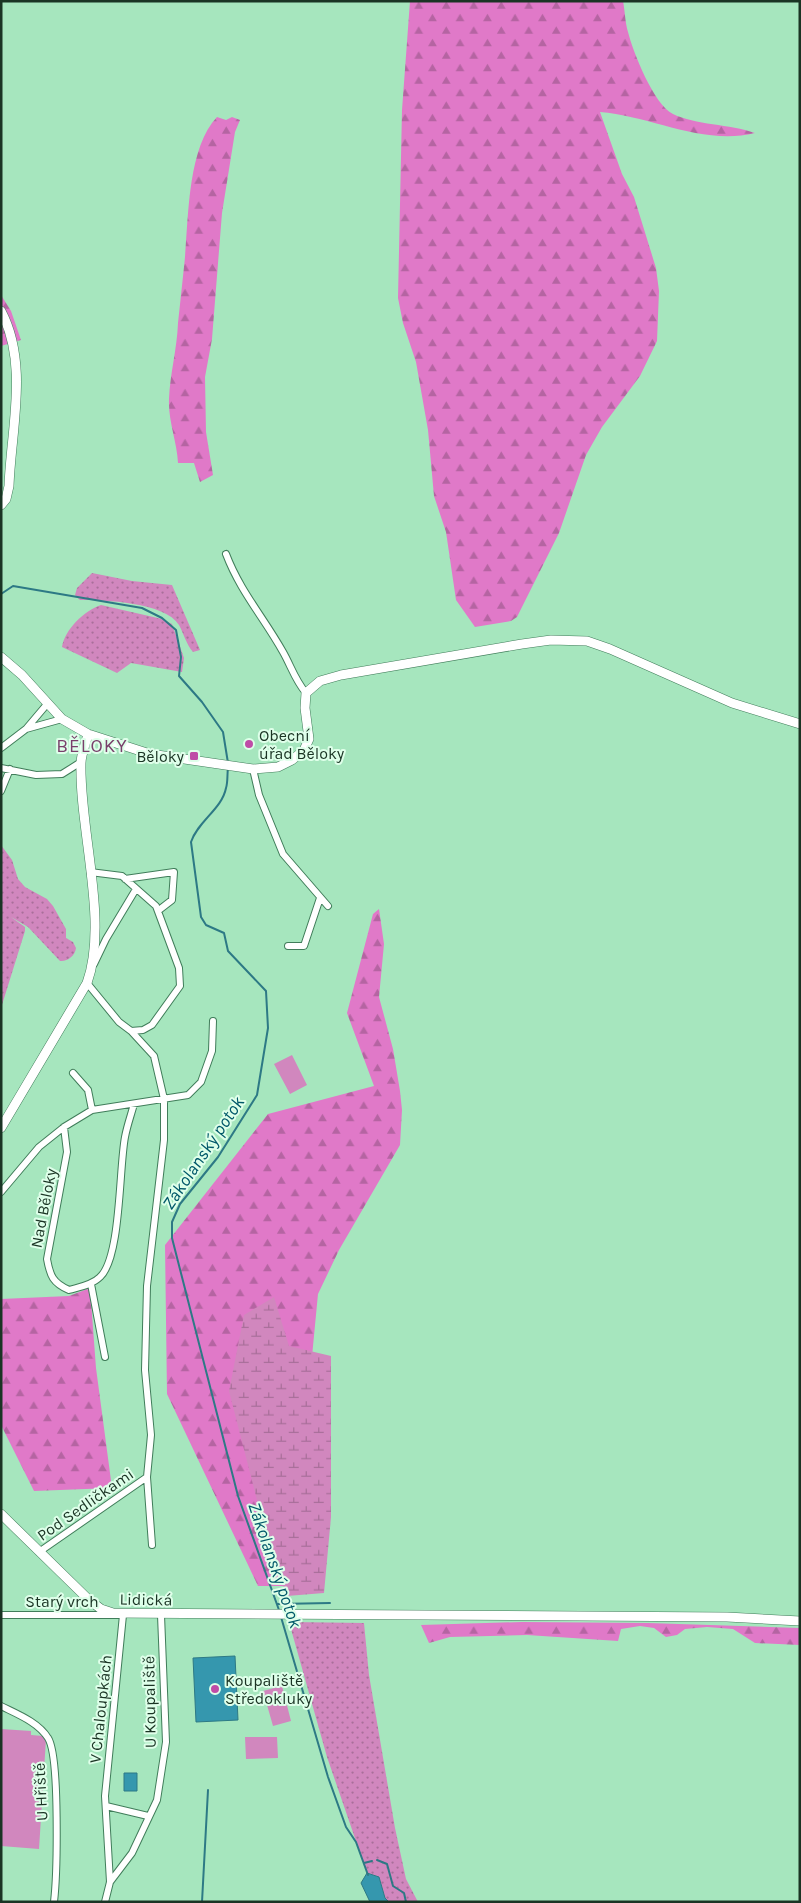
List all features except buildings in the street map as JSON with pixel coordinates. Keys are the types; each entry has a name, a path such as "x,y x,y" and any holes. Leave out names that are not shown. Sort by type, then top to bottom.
{"street":[{"path":"1,311 14,344 17,372 9,486 6,499 1,505"},
{"path":"1,657 62,718 88,734 150,754 253,769 278,767 292,760 304,750 309,739 305,708 306,693 294,676 284,653 236,581 226,554"},
{"path":"306,693 320,682 341,675 522,644 576,640 610,649 732,703 800,724"},
{"path":"1,748 26,729 48,703"},
{"path":"26,729 62,718"},
{"path":"88,734 81,762 95,928 94,965"},
{"path":"1,768 36,775 62,774 81,762"},
{"path":"1,791 10,769"},
{"path":"253,769 258,795 283,854 328,906"},
{"path":"90,872 116,875 126,879 159,910 162,928 179,968 180,986 152,1024 143,1030 131,1030"},
{"path":"126,879 174,872 172,900 159,910"},
{"path":"1,1128 87,984 106,939 136,889"},
{"path":"288,946 304,946 320,898"},
{"path":"87,984 118,1022 131,1030 154,1056 164,1099"},
{"name":"Nad Běloky","path":"1,1192 39,1147 92,1110 188,1095 201,1082 212,1051 213,1020"},
{"path":"73,1073 88,1090 92,1110"},
{"name":"Pod Sedličkami","path":"152,1545 147,1477 151,1435 145,1370 147,1286 164,1140 164,1099"},
{"path":"105,1357 91,1284 102,1276 108,1264 116,1225 125,1138 134,1104"},
{"name":"Nad Běloky","path":"64,1128 67,1152 47,1259 50,1276 57,1285 69,1290 91,1284"},
{"name":"Pod Sedličkami","path":"39,1552 147,1477"},
{"name":"Lidická","path":"1,1514 95,1605 105,1611 123,1614 727,1617 800,1621"},
{"name":"Starý vrch","path":"1,1614 123,1614"},
{"name":"V Chaloupkách","path":"105,1902 110,1882 106,1806 123,1614"},
{"name":"U Koupaliště","path":"148,1816 157,1800 166,1742 161,1615"},
{"name":"U Hřiště","path":"1,1706 32,1722 49,1738 55,1765 57,1878 54,1902"},
{"path":"106,1806 148,1816"},
{"name":"V Chaloupkách","path":"110,1882 132,1853 148,1816"}],"green space":[{"path":"410,1 623,1 627,28 634,52 645,77 666,109 682,118 755,133 736,136 716,136 600,112 622,174 634,197 656,268 659,291 657,341 640,376 602,427 586,455 559,533 517,617 511,621 475,627 456,600 446,532 434,496 428,430 416,362 403,323 398,298 402,110"},
{"path":"217,117 226,120 232,117 240,120 235,132 222,213 212,339 205,377 206,432 213,475 200,482 194,463 178,463 169,399 194,167 199,148 207,131"},
{"path":"1,295 11,311 21,340 1,346"},
{"path":"92,573 132,581 172,585 200,650 193,652 179,625 172,617 161,611 133,604 80,600 75,595 77,588"},
{"path":"101,605 162,619 172,624 184,658 182,672 131,663 117,673 62,647 71,627 82,616"},
{"path":"1,845 12,860 18,879 25,887 47,899 53,906 66,929 66,938 73,942 76,948 70,958 60,961 28,927 11,917 25,927 25,931 1,1008"},
{"path":"379,909 384,944 379,997 393,1049 400,1091 402,1110 400,1145 339,1250 318,1294 290,1586 258,1586 167,1394 165,1245 268,1114 374,1086 347,1013 373,914"},
{"path":"292,1055 307,1085 290,1094 274,1064"},
{"path":"90,1288 96,1368 112,1488 34,1491 1,1425 1,1299 69,1296"},
{"path":"274,1297 289,1346 331,1356 331,1517 324,1593 287,1596 268,1543 229,1391 244,1315"},
{"path":"289,1622 364,1623 369,1675 395,1828 406,1879 418,1902 389,1902 385,1898 379,1877 367,1873 327,1757"},
{"path":"522,1622 648,1623 800,1628 800,1645 755,1643 733,1629 707,1627 685,1629 677,1635 666,1637 654,1628 640,1626 621,1629 618,1641 527,1635 450,1637 429,1643 421,1625"},
{"path":"282,1686 291,1721 273,1726 263,1691"},
{"path":"1,1729 31,1731 31,1735 43,1736 46,1739 39,1849 1,1846"},
{"path":"245,1737 277,1737 278,1758 246,1759"}],"water":[{"name":"Koupaliště Středokluky","path":"235,1656 238,1720 196,1722 193,1658"},
{"path":"124,1773 137,1773 137,1791 124,1791"},
{"path":"367,1873 379,1877 385,1898 389,1902 370,1902 361,1883"}],"waterway":[{"name":"Zákolanský potok","path":"1,594 13,586 142,608 162,618 176,630 181,657 179,676 202,702 223,732 228,763"},
{"name":"Zákolanský potok","path":"228,768 224,795 194,835 191,842 201,917 206,925 224,933 228,951 266,991 268,1028 257,1095 218,1157 180,1204 172,1222 172,1238 238,1496 279,1610"},
{"path":"278,1604 330,1603"},
{"name":"Zákolanský potok","path":"281,1617 328,1777 346,1827 356,1842 368,1875"},
{"path":"202,1902 208,1790"},
{"path":"377,1860 387,1864 393,1886 404,1893 406,1902"},
{"path":"364,1863 372,1861"}],"place":[{"name":"Obecní úřad Běloky","path":"249,744"},
{"name":"Běloky","path":"194,756"},
{"name":"Koupaliště Středokluky","path":"215,1689"}],"district":[{"name":"BĚLOKY","path":"92,745"}]}
